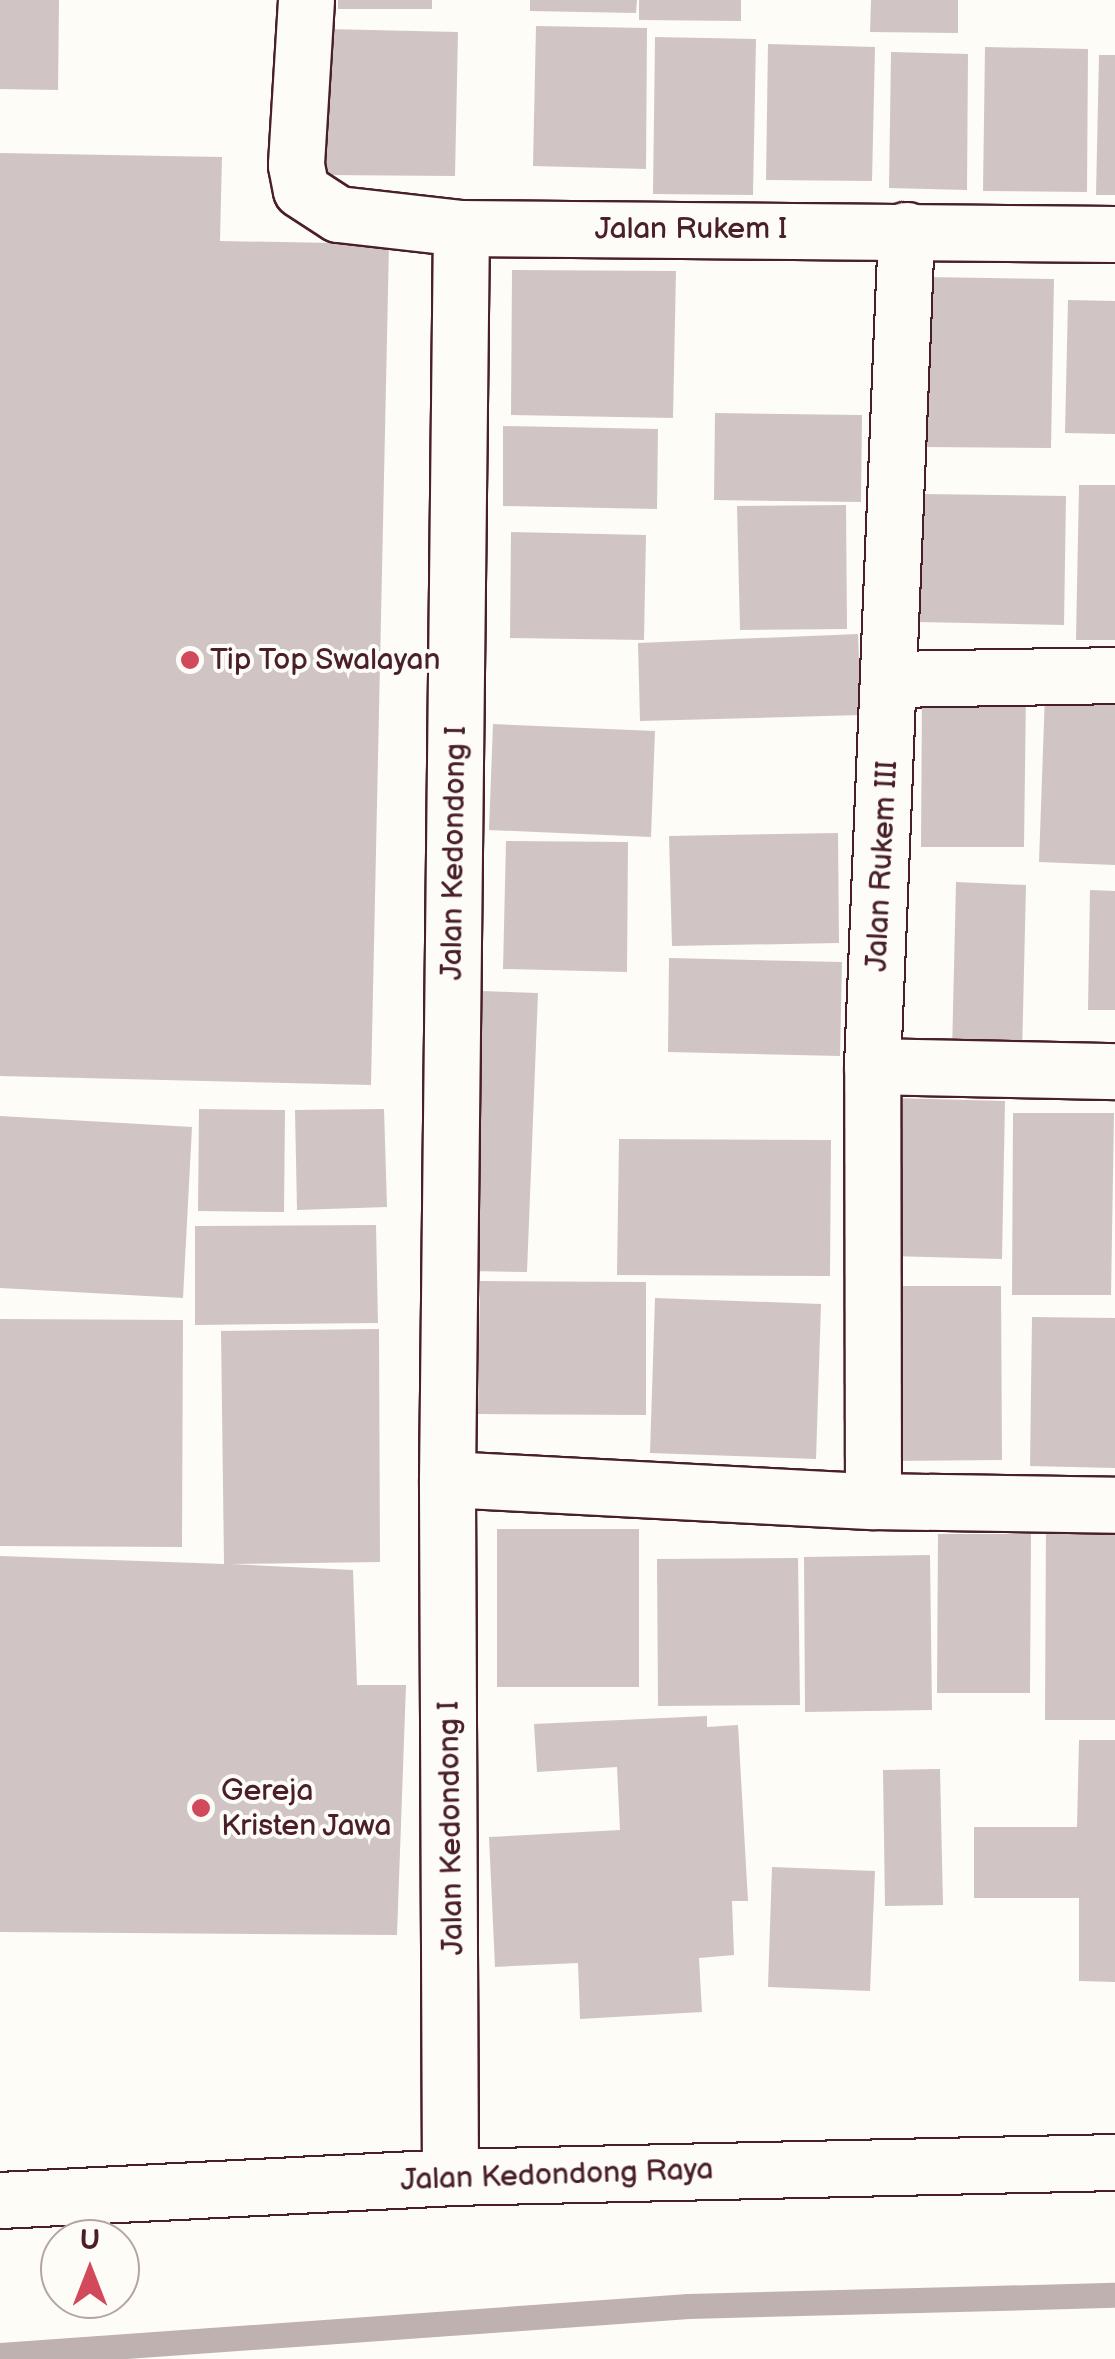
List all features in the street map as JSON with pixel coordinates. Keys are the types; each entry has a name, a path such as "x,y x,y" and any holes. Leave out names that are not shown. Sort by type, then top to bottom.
{"street":[{"name":"Jalan Rukem I","path":"306,0 296,165 302,190 338,214 461,228 1115,234"},
{"name":"Jalan Kedondong I","path":"450,2177 447,1479 461,228"},
{"name":"Jalan Rukem III","path":"873,1501 872,1066 891,679 906,230"},
{"path":"891,679 1115,676"},
{"path":"872,1066 1115,1071"},
{"path":"447,1479 873,1501 1115,1505"},
{"name":"Jalan Kedondong Raya","path":"0,2200 450,2177 1115,2162"}],"building":[{"path":"0,0 59,0 58,90 0,89"},
{"path":"338,0 432,0 432,9 338,9"},
{"path":"530,0 637,0 636,13 530,11"},
{"path":"639,0 741,0 741,21 639,20"},
{"path":"871,0 958,0 958,33 870,32"},
{"path":"536,26 647,28 646,169 533,166"},
{"path":"326,29 458,32 455,176 323,175"},
{"path":"655,37 756,39 753,195 653,194"},
{"path":"768,44 875,47 872,181 766,180"},
{"path":"985,47 1088,49 1087,192 983,191"},
{"path":"891,52 968,54 967,190 889,188"},
{"path":"1099,55 1115,55 1115,195 1096,195"},
{"name":"Tip Top Swalayan","path":"0,153 222,157 220,241 389,244 371,1085 0,1076"},
{"path":"512,270 676,271 673,418 511,415"},
{"path":"926,277 1054,279 1051,448 924,447"},
{"path":"1068,300 1115,301 1115,434 1065,433"},
{"path":"715,413 862,415 861,502 714,500"},
{"path":"503,426 658,429 657,509 503,506"},
{"path":"1079,485 1115,485 1115,640 1076,640"},
{"path":"921,494 1066,496 1064,625 918,622"},
{"path":"846,505 847,629 740,630 737,506"},
{"path":"511,532 646,535 644,640 510,638"},
{"path":"858,634 861,715 640,721 638,643"},
{"path":"922,691 1026,691 1024,847 921,847"},
{"path":"1045,694 1115,696 1115,865 1039,862"},
{"path":"493,724 655,731 651,837 489,830"},
{"path":"838,833 839,943 672,946 669,836"},
{"path":"506,841 628,842 627,972 503,969"},
{"path":"956,882 1026,885 1022,1056 952,1053"},
{"path":"1090,890 1115,891 1115,1010 1088,1010"},
{"path":"669,958 842,962 840,1056 668,1052"},
{"path":"481,991 538,993 527,1272 470,1271"},
{"path":"892,1098 1005,1101 1002,1259 889,1256"},
{"path":"199,1109 285,1110 284,1212 198,1211"},
{"path":"384,1109 387,1207 297,1210 295,1110"},
{"path":"1013,1113 1114,1113 1111,1295 1012,1295"},
{"path":"0,1116 192,1127 183,1298 0,1288"},
{"path":"619,1139 831,1140 830,1276 617,1275"},
{"path":"376,1225 378,1323 195,1325 195,1226"},
{"path":"480,1281 646,1282 646,1415 478,1414"},
{"path":"887,1286 1001,1286 1002,1460 888,1461"},
{"path":"655,1298 821,1304 816,1459 650,1453"},
{"path":"1032,1317 1115,1318 1115,1468 1030,1466"},
{"path":"0,1319 183,1320 182,1547 0,1546"},
{"name":"Gereja Kristen Jawa","path":"379,1329 380,1562 230,1564 353,1570 357,1685 406,1685 397,1935 0,1932 0,1556 224,1564 221,1331"},
{"path":"1046,1521 1115,1522 1115,1720 1045,1720"},
{"path":"497,1529 639,1529 639,1687 497,1687"},
{"path":"938,1534 1031,1534 1030,1693 937,1693"},
{"path":"930,1555 932,1710 805,1712 804,1557"},
{"path":"798,1558 800,1705 658,1706 657,1559"},
{"path":"707,1716 707,1727 738,1725 748,1901 732,1901 734,1955 699,1958 702,2012 580,2019 578,1963 495,1967 489,1837 620,1830 617,1767 537,1772 534,1724"},
{"path":"1079,1740 1115,1740 1115,1982 1079,1981 1079,1898 974,1898 974,1827 1077,1827"},
{"path":"940,1769 943,1905 885,1906 883,1770"},
{"path":"772,1867 875,1871 870,1991 768,1987"}],"waterway":[{"path":"0,2355 688,2306 1115,2295"}],"place":[{"name":"Tip Top Swalayan","path":"190,660"},
{"name":"Gereja Kristen Jawa","path":"201,1808"}]}
